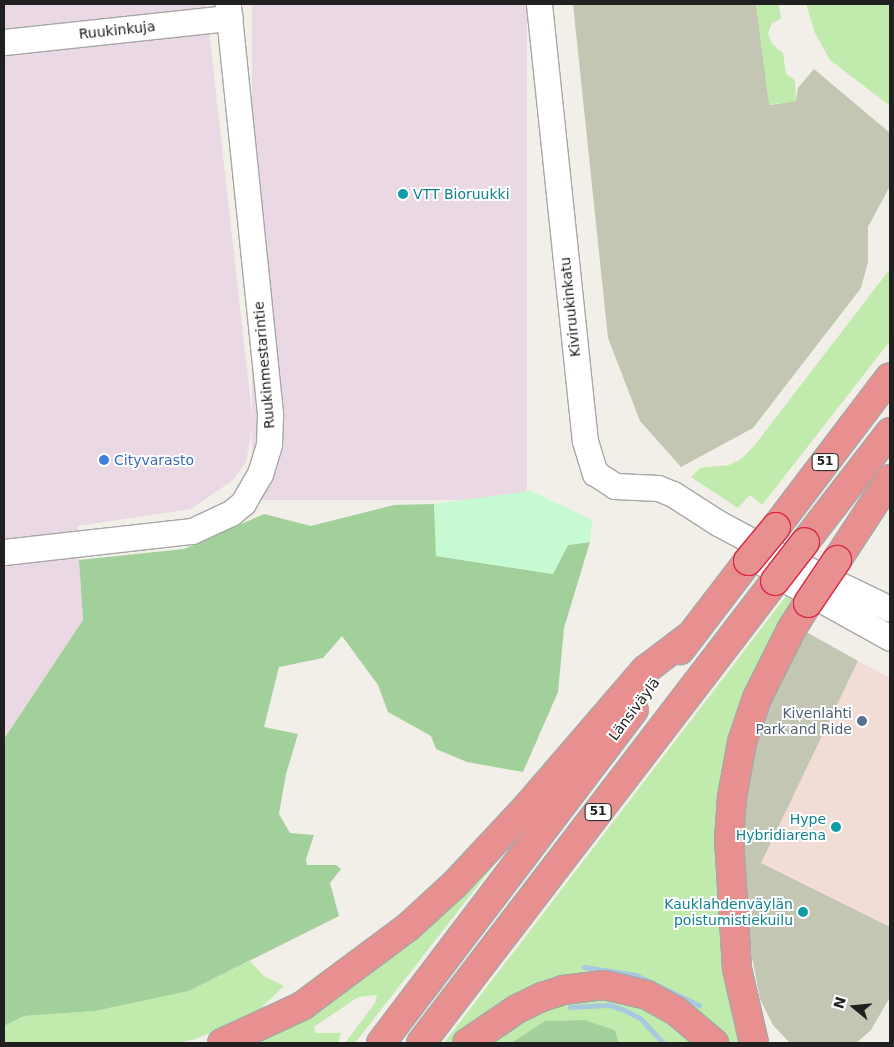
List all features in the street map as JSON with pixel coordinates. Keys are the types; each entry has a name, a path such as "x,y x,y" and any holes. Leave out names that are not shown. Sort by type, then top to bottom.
{"highway":[{"name":"Länsiväylä","path":"381,1043 690,636 890,377"},
{"name":"51","path":"421,1043 890,432"},
{"path":"754,1043 743,1004 731,883 732,797 742,742 757,698 791,630 890,479"},
{"path":"222,1043 302,1006 408,927 454,884 527,807 645,670 690,636"},
{"path":"467,1043 517,1009 542,997 563,990 604,986 647,994 676,1011 714,1043"},
{"path":"743,1004 770,1043"}],"street":[{"name":"Kiviruukinkatu","path":"539,4 589,460 595,474 607,484 658,488 718,523 890,609"},
{"name":"Ruukinkuja","path":"4,42 229,11"},
{"name":"Ruukinmestarintie","path":"4,552 192,531 231,513 247,496 260,474 269,444 270,413 229,11"},
{"name":"Kiviruukinkatu","path":"718,523 786,580 889,633"}],"shaded area":[{"path":"4,4 206,4 253,423 246,462 233,480 191,509 77,526 83,620 4,739"},
{"path":"252,4 527,4 527,500 252,500"},
{"path":"573,4 756,4 770,105 796,101 798,88 814,69 890,133 890,186 868,227 868,262 861,288 753,428 681,467 640,421 608,338"},
{"path":"801,629 858,661 761,863 890,927 890,997 871,1030 856,1043 789,1042 773,1025 760,999 750,947 742,856 749,759 767,697"},
{"name":"Hype Hybridiarena","path":"858,661 890,678 890,927 761,863"}],"green space":[{"path":"756,4 779,4 781,19 772,23 768,33 772,44 783,53 786,74 795,80 796,101 769,105"},
{"path":"806,4 890,4 890,106 830,60 815,33"},
{"path":"890,269 890,341 762,505 750,495 738,508 691,477 700,468 729,465 741,459 754,446"},
{"path":"531,491 592,520 590,542 568,545 553,574 436,556 434,504"},
{"path":"434,504 437,556 553,574 568,545 590,542 564,628 558,692 523,772 467,762 436,749 431,736 388,712 378,685 342,636 323,658 279,667 264,727 298,734 286,774 279,814 290,833 314,835 306,859 307,865 336,865 341,869 330,883 339,916 189,991 95,1011 24,1016 4,1026 4,739 83,620 79,560 184,549 264,514 311,526 394,505"},
{"path":"790,591 800,598 734,740 745,1043 727,1043 629,979 455,1043 444,1043"},
{"path":"508,847 355,1043 345,1043 375,1003 377,995 358,997 314,1027 315,1033 341,1033 338,1043 249,1043"},
{"path":"250,961 264,976 284,986 259,1010 238,1022 195,1039 179,1043 4,1043 4,1026 24,1016 95,1011 189,991"},
{"path":"589,995 648,1006 701,1043 619,1043 615,1030 585,1020 545,1021 511,1043 480,1043 535,1009"},
{"path":"585,1020 615,1030 619,1043 511,1043 545,1021"}],"waterway":[{"path":"584,967 636,975 699,1005"},
{"path":"570,1007 609,1005 624,1010 640,1018 663,1043"}],"place":[{"name":"VTT Bioruukki","path":"403,194"},
{"name":"Cityvarasto","path":"104,460"},
{"name":"Kivenlahti Park and Ride","path":"862,721"},
{"name":"Hype Hybridiarena","path":"836,827"},
{"name":"Kauklahdenväylän poistumistiekuilu","path":"803,912"}]}
